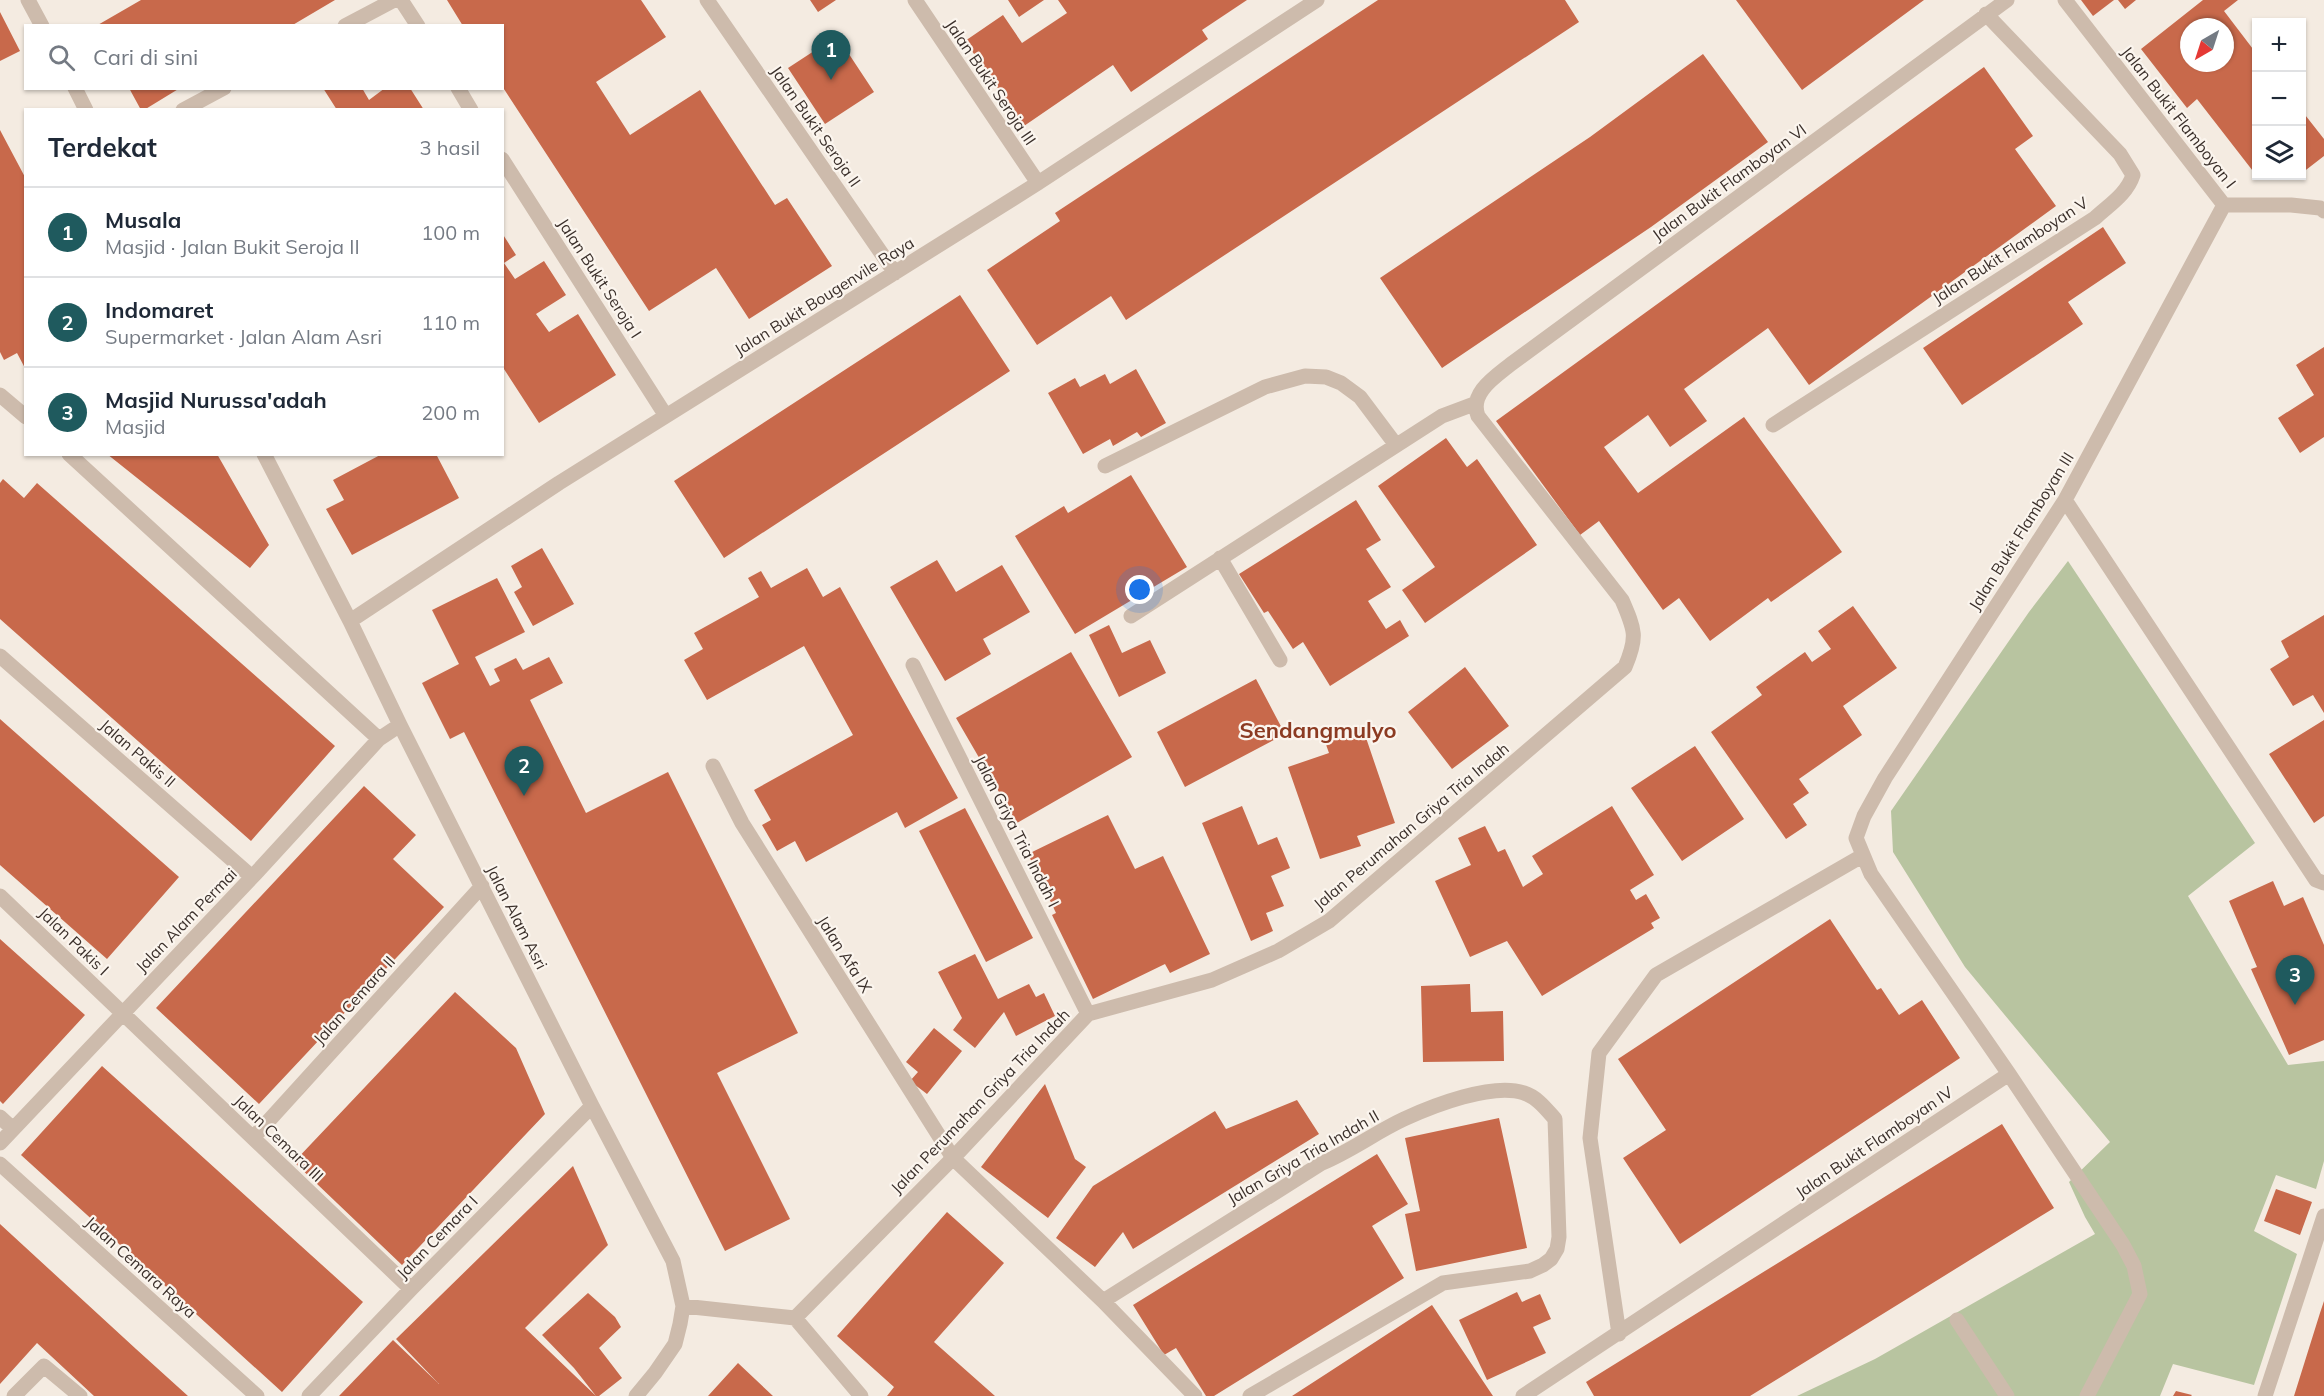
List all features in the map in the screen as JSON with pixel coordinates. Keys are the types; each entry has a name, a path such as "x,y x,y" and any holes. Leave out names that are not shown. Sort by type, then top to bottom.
{"street":[{"path":"28,0 41,24"},
{"path":"349,24 394,0"},
{"path":"401,0 417,24"},
{"name":"Jalan Bukit Seroja II","path":"707,0 895,273"},
{"name":"Jalan Bukit Bougenvile Raya","path":"350,621 559,483 1038,183 1298,5 1317,0"},
{"name":"Jalan Bukit Flamboyan VI","path":"1476,401 1494,378 1511,364 2007,0"},
{"name":"Jalan Bukit Flamboyan I","path":"2065,0 2224,205 2291,205 2320,208 2324,211"},
{"name":"Jalan Bukit Seroja III","path":"920,2 1038,183"},
{"name":"Jalan Bukit Flamboyan V","path":"1773,425 2095,218 2125,192 2130,183 2133,175 2120,154 1986,14"},
{"path":"76,90 85,108"},
{"path":"187,108 220,90"},
{"path":"459,90 470,108"},
{"name":"Jalan Bukit Seroja I","path":"504,162 666,416"},
{"name":"Jalan Bukit Flamboyan III","path":"1862,856 1856,838 1864,816 1885,778 2065,500 2224,205"},
{"path":"1105,466 1265,387 1305,376 1326,377 1341,383 1360,397 1396,445"},
{"path":"0,394 24,415"},
{"path":"1131,616 1442,416 1476,401"},
{"name":"Jalan Perumahan Griya Tria Indah","path":"795,1318 952,1158 1088,1014 1212,981 1278,951 1329,921 1625,668 1634,646 1633,624 1622,600 1492,437 1478,416 1476,401"},
{"path":"71,456 379,739"},
{"name":"Jalan Alam Asri","path":"265,456 592,1106 674,1260 683,1306 675,1344 636,1396"},
{"path":"2065,500 2320,882"},
{"path":"1220,558 1280,660"},
{"name":"Jalan Pakis II","path":"0,656 252,877"},
{"name":"Jalan Griya Tria Indah I","path":"913,665 1088,1014"},
{"name":"Jalan Alam Permai","path":"0,1143 379,739 400,725"},
{"name":"Jalan Afa IX","path":"713,766 742,823 952,1158 1103,1301 1195,1396"},
{"path":"1618,1334 1590,1138 1599,1053 1656,975 1862,856 2124,1245 2134,1266 2140,1294 2087,1396"},
{"name":"Jalan Cemara II","path":"253,1138 482,886"},
{"name":"Jalan Pakis I","path":"0,896 122,1013"},
{"name":"Jalan Cemara III","path":"122,1013 411,1289"},
{"name":"Jalan Bukit Flamboyan IV","path":"1523,1396 2009,1074"},
{"name":"Jalan Griya Tria Indah II","path":"1103,1301 1322,1163 1404,1119 1451,1101 1495,1090 1523,1093 1543,1104 1555,1119 1559,1237 1557,1249 1551,1259 1530,1271 1443,1283 1250,1396"},
{"name":"Jalan Cemara I","path":"309,1396 592,1106"},
{"path":"0,1116 13,1129"},
{"name":"Jalan Cemara Raya","path":"0,1164 257,1396"},
{"path":"2265,1396 2324,1216"},
{"path":"683,1306 795,1318 861,1396"},
{"path":"1957,1320 2007,1396"},
{"path":"14,1396 44,1366 80,1396"}],"green space":[{"path":"2068,561 2255,843 2188,896 2288,1065 2324,1061 2324,1161 2316,1189 2276,1175 2254,1231 2297,1254 2254,1385 2173,1364 2160,1396 1797,1396 1875,1359 2095,1234 2069,1182 2110,1142 1965,967 1893,852 1891,811 2029,612"}],"building":[{"path":"141,0 335,0 294,24 99,24"},
{"path":"447,0 641,0 666,37 596,82 630,135 700,90 775,205 787,198 832,266 749,319 716,268 649,311 504,89 504,24 462,24"},
{"path":"810,0 836,0 818,12"},
{"path":"1008,0 1044,0 1019,17"},
{"path":"1058,0 1247,0 1202,30 1208,39 1131,92 1113,65 1024,126 965,41 1003,15 1022,43 1067,13"},
{"path":"1378,0 1565,0 1579,22 1126,320 1111,296 1037,345 987,270 1060,221 1055,213"},
{"path":"1736,0 1924,0 1802,90"},
{"path":"2081,0 2114,0 2093,16"},
{"path":"2118,0 2136,0 2125,9"},
{"path":"2203,0 2238,0 2224,11 2229,18 2180,18"},
{"path":"0,12 20,51 0,61"},
{"path":"2180,18 2180,72 2234,72 2234,24 2252,48 2252,170 2197,99 2187,108 2141,49"},
{"path":"837,36 874,92 825,124 788,68"},
{"path":"1703,54 1768,142 1651,227 1442,368 1380,278 1590,137"},
{"path":"1984,67 2033,136 2015,149 2056,206 1809,385 1768,328 1684,389 1707,421 1670,447 1648,415 1604,447 1638,493 1744,417 1842,552 1771,602 1768,598 1710,641 1679,598 1663,610 1599,521 1580,535 1496,421"},
{"path":"130,90 177,90 147,108 140,108"},
{"path":"324,90 363,90 369,100 382,90 411,90 423,108 336,108"},
{"path":"2306,116 2324,139 2324,156 2306,170"},
{"path":"0,130 24,175 24,366 17,353 4,360 0,352"},
{"path":"2103,227 2126,263 2068,302 2083,324 1962,405 1923,348"},
{"path":"504,236 516,255 504,263"},
{"path":"544,261 566,295 536,314 549,332 578,314 616,375 539,423 504,369 504,263 515,279"},
{"path":"960,295 1010,371 724,558 674,481"},
{"path":"2324,347 2324,437 2300,453 2278,418 2314,395 2296,365"},
{"path":"1136,369 1166,423 1141,437 1137,432 1113,446 1110,439 1083,454 1048,393 1075,378 1080,387 1105,374 1110,384"},
{"path":"1446,438 1467,467 1477,459 1537,545 1425,623 1402,590 1435,567 1378,486"},
{"path":"110,456 218,456 269,545 250,568"},
{"path":"378,456 437,456 459,498 352,555 326,509 344,500 333,480"},
{"path":"1131,475 1187,567 1075,634 1015,536 1064,506 1068,513"},
{"path":"3,479 24,498 37,483 335,746 251,841 0,619 0,483"},
{"path":"1356,500 1381,540 1366,549 1391,587 1368,601 1386,629 1400,620 1409,636 1330,686 1303,642 1293,649 1268,611 1264,613 1239,574"},
{"path":"542,548 574,604 533,626 514,592 522,587 511,566"},
{"path":"937,560 956,592 1002,565 1030,612 983,639 991,654 945,681 890,587"},
{"path":"807,568 823,597 840,587 958,798 905,828 897,812 806,862 795,841 777,851 762,825 771,820 754,790 853,735 804,646 707,700 684,660 703,649 694,633 759,597 748,578 761,571 771,588"},
{"path":"497,578 525,632 475,657 490,686 500,681 494,669 516,658 523,670 549,657 563,683 530,700 586,813 668,772 798,1033 717,1073 790,1219 725,1251 464,732 450,739 422,683 459,664 432,610"},
{"path":"1853,606 1897,668 1843,706 1862,735 1799,779 1809,793 1793,804 1807,825 1786,839 1711,732 1762,695 1756,687 1805,652 1812,662 1831,649 1818,631"},
{"path":"2324,615 2324,713 2313,695 2293,706 2270,669 2289,657 2281,641"},
{"path":"1109,625 1122,653 1150,640 1166,673 1119,697 1089,635"},
{"path":"1071,652 1132,757 1017,823 956,718"},
{"path":"1465,667 1509,726 1452,769 1408,712"},
{"path":"1256,679 1285,734 1185,787 1157,732"},
{"path":"0,719 179,877 107,959 0,865"},
{"path":"2324,720 2324,816 2314,823 2269,754"},
{"path":"1362,726 1395,823 1357,836 1361,846 1320,859 1288,767 1329,753 1324,739"},
{"path":"1695,746 1744,819 1682,861 1631,788"},
{"path":"364,786 416,835 393,859 444,907 259,1104 156,1008"},
{"path":"1242,806 1258,845 1277,837 1290,868 1271,876 1284,906 1266,913 1273,931 1251,941 1202,823"},
{"path":"1612,806 1654,875 1630,890 1636,900 1646,894 1660,918 1651,923 1654,928 1542,996 1507,941 1470,957 1435,881 1471,865 1458,838 1485,826 1498,852 1505,849 1523,887 1543,874 1532,856"},
{"path":"965,808 1033,938 986,962 919,831"},
{"path":"1108,815 1135,869 1163,856 1210,954 1170,973 1165,964 1093,999 1052,915 1056,913 1028,854"},
{"path":"2273,881 2284,906 2303,897 2324,945 2324,1040 2289,1055 2251,969 2257,967 2229,901"},
{"path":"1830,919 1877,990 1881,988 1899,1015 1922,1000 1960,1058 1680,1244 1623,1158 1666,1130 1618,1059"},
{"path":"0,939 85,1015 3,1104 0,1101"},
{"path":"975,954 998,999 1029,984 1036,997 1044,993 1055,1016 1016,1036 1004,1012 975,1048 953,1030 962,1018 938,972"},
{"path":"1470,984 1471,1012 1503,1011 1504,1061 1423,1062 1421,986"},
{"path":"455,992 516,1048 545,1114 402,1265 294,1162"},
{"path":"934,1028 962,1051 927,1094 910,1081 918,1072 906,1062"},
{"path":"102,1066 363,1302 282,1392 21,1155"},
{"path":"1045,1084 1075,1159 1086,1167 1048,1218 981,1167"},
{"path":"1297,1100 1319,1134 1133,1249 1123,1232 1095,1267 1056,1238 1093,1186 1215,1111 1226,1129"},
{"path":"1499,1118 1527,1248 1416,1271 1405,1214 1420,1211 1405,1138"},
{"path":"2002,1124 2054,1208 1750,1396 1594,1396 1586,1382"},
{"path":"1377,1154 1408,1204 1372,1226 1404,1278 1214,1396 1206,1396 1176,1348 1164,1355 1133,1305"},
{"path":"573,1166 608,1245 525,1328 596,1396 339,1396 393,1340 439,1384 396,1339"},
{"path":"2276,1189 2312,1202 2300,1235 2264,1221"},
{"path":"947,1212 1004,1263 934,1342 995,1396 887,1396 894,1387 837,1336"},
{"path":"0,1224 188,1396 94,1396 37,1343 0,1384"},
{"path":"1517,1292 1522,1302 1540,1294 1551,1319 1533,1327 1546,1353 1487,1380 1459,1320"},
{"path":"588,1293 615,1317 621,1327 599,1348 622,1378 599,1396 596,1396 574,1368 542,1335"},
{"path":"2324,1301 2324,1396 2294,1396 2320,1313"},
{"path":"1432,1305 1493,1396 1292,1396 1326,1374"},
{"path":"738,1363 773,1396 708,1396"},
{"path":"2176,1391 2192,1395 2173,1396"}],"place":[{"name":"Musala","path":"831,80"},
{"name":"Indomaret","path":"524,796"},
{"name":"Masjid Nurussa'adah","path":"2295,1005"}],"district":[{"name":"Sendangmulyo","path":"1318,730"}]}
